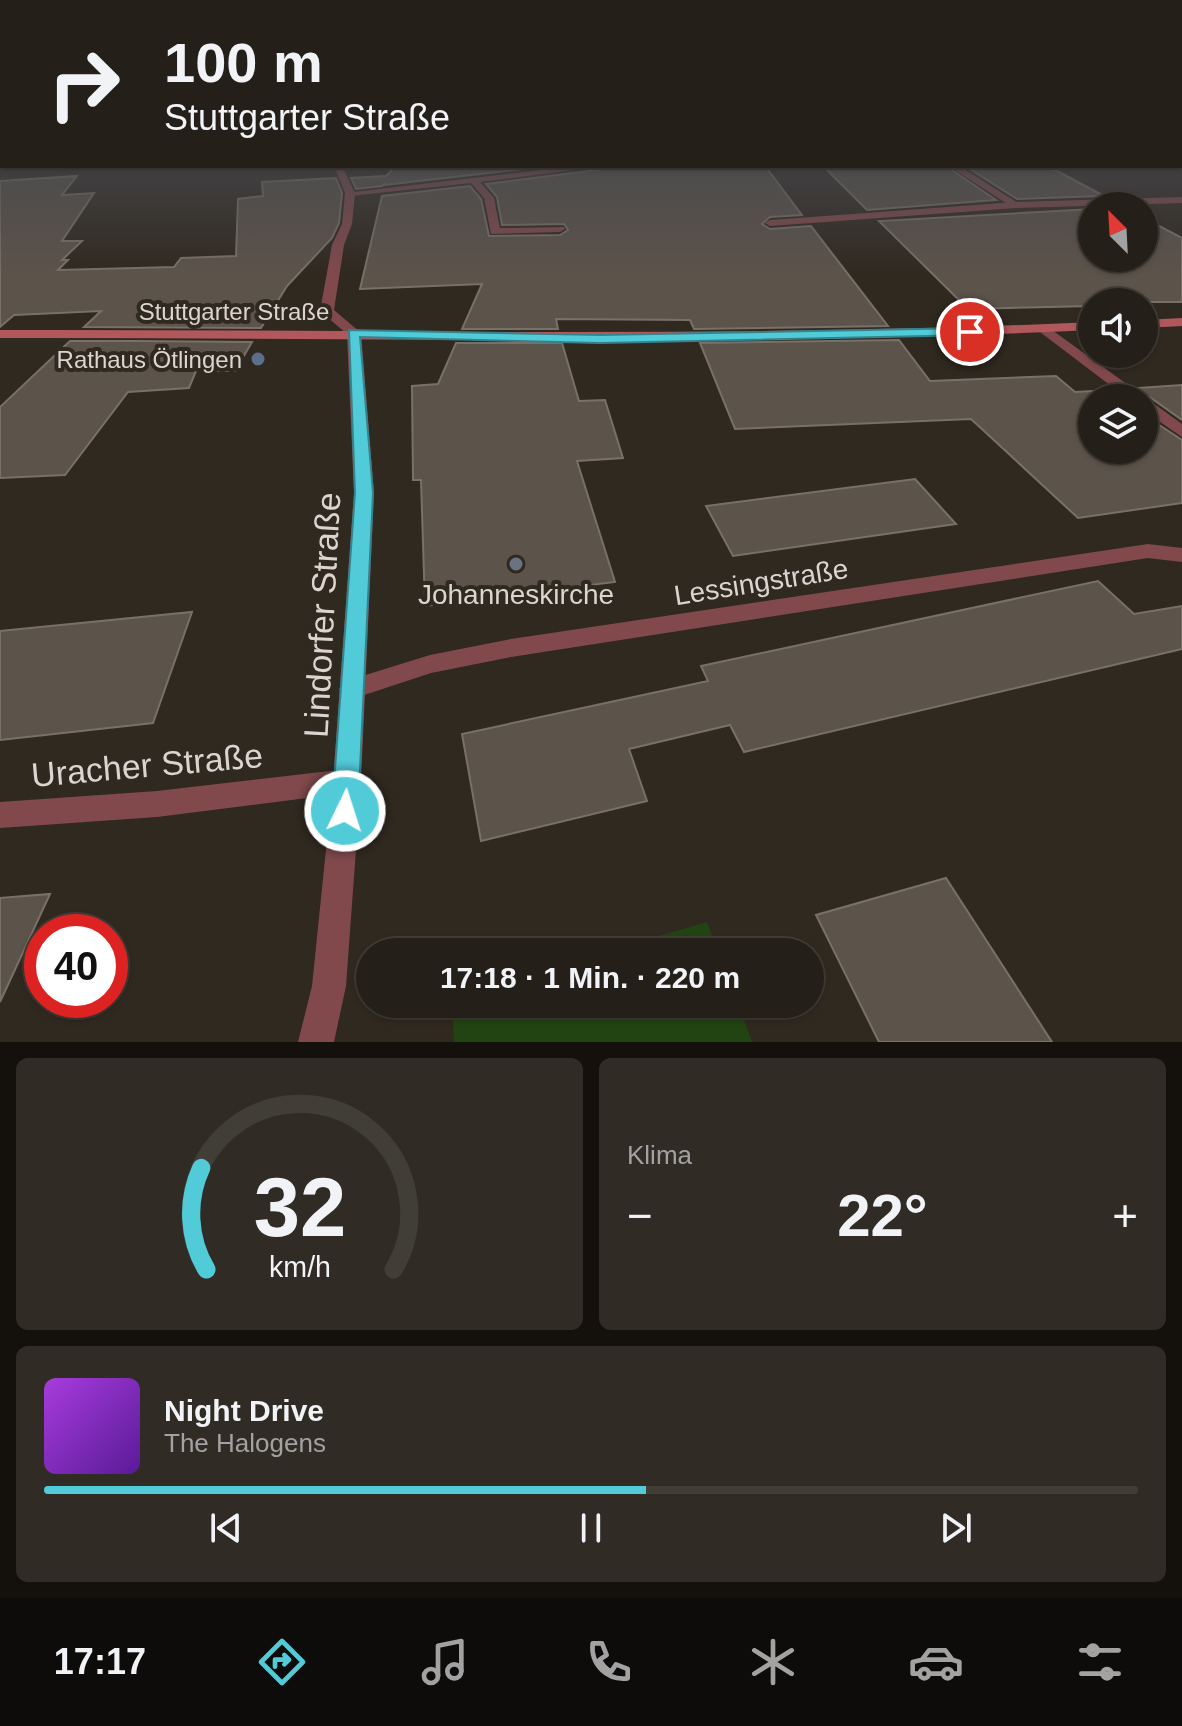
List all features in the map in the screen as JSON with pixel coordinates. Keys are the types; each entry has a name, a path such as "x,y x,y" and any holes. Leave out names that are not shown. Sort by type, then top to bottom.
{"main road":[{"path":"1158,323 1182,322"},
{"name":"Stuttgarter Straße","path":"0,334 354,333 697,338 1078,327"}],"street":[{"path":"343,178 350,193 347,224 338,245 327,311 354,333"},
{"path":"350,193 495,178"},
{"path":"972,178 1016,205"},
{"path":"474,180 489,198 495,232 560,229"},
{"path":"770,223 1016,205 1182,200"},
{"path":"1045,329 1118,384"},
{"name":"Lindorfer Straße","path":"316,1042 329,986 347,781 364,493 354,333"},
{"path":"1158,414 1182,432"},
{"name":"Lessingstraße","path":"352,689 430,664 511,648 1148,551 1182,555"},
{"name":"Uracher Straße","path":"0,815 157,804 347,781"}],"green space":[{"path":"707,922 713,938 652,938"},
{"path":"453,1018 743,1018 752,1042 454,1042"}],"building":[{"path":"76,178 62,195 94,193 62,241 82,241 62,260 68,260 58,270 174,267 181,258 236,256 238,199 263,196 262,182 336,178 342,193 339,223 332,238 287,286 261,328 84,327 101,311 14,315 0,327 0,181"},
{"path":"351,178 358,178 448,178 356,189"},
{"path":"536,178 774,178 802,215 770,217 762,224 770,229 811,226 888,326 694,329 690,320 556,319 558,329 462,329 482,284 360,289 382,196 470,186 481,199 489,236 560,235 568,230 564,224 502,225 497,197 486,184"},
{"path":"835,178 963,178 996,200 867,210"},
{"path":"983,178 1070,178 1097,192 1078,192 1078,197 1017,199"},
{"path":"1078,210 1078,272 1158,272 1158,225 1182,238 1182,302 1158,302 1158,288 1078,288 1078,306 968,309 879,221"},
{"path":"899,340 930,381 1056,376 1078,392 1078,464 1158,464 1158,424 1182,440 1182,503 1078,518 971,419 735,429 700,343"},
{"path":"70,341 252,342 235,371 196,371 189,388 128,392 65,475 0,478 0,407"},
{"path":"456,343 562,343 579,401 605,400 623,458 577,461 615,582 425,606 421,480 413,480 412,386 438,384"},
{"path":"1182,385 1182,420 1158,403 1158,387"},
{"path":"915,479 956,524 733,556 706,506"},
{"path":"1098,581 1134,614 1182,606 1182,649 744,752 730,725 629,749 647,801 481,841 462,734 708,681 701,666"},
{"path":"192,612 153,723 0,740 0,631"},
{"path":"946,878 1052,1042 879,1042 816,915"},
{"path":"50,894 41,914 24,914 24,950 0,1002 0,898"}],"place":[{"name":"Rathaus Ötlingen","path":"258,359"},
{"name":"Johanneskirche","path":"516,564"}],"route":[{"path":"345,811 364,493 354,333 600,339 970,332"}]}
